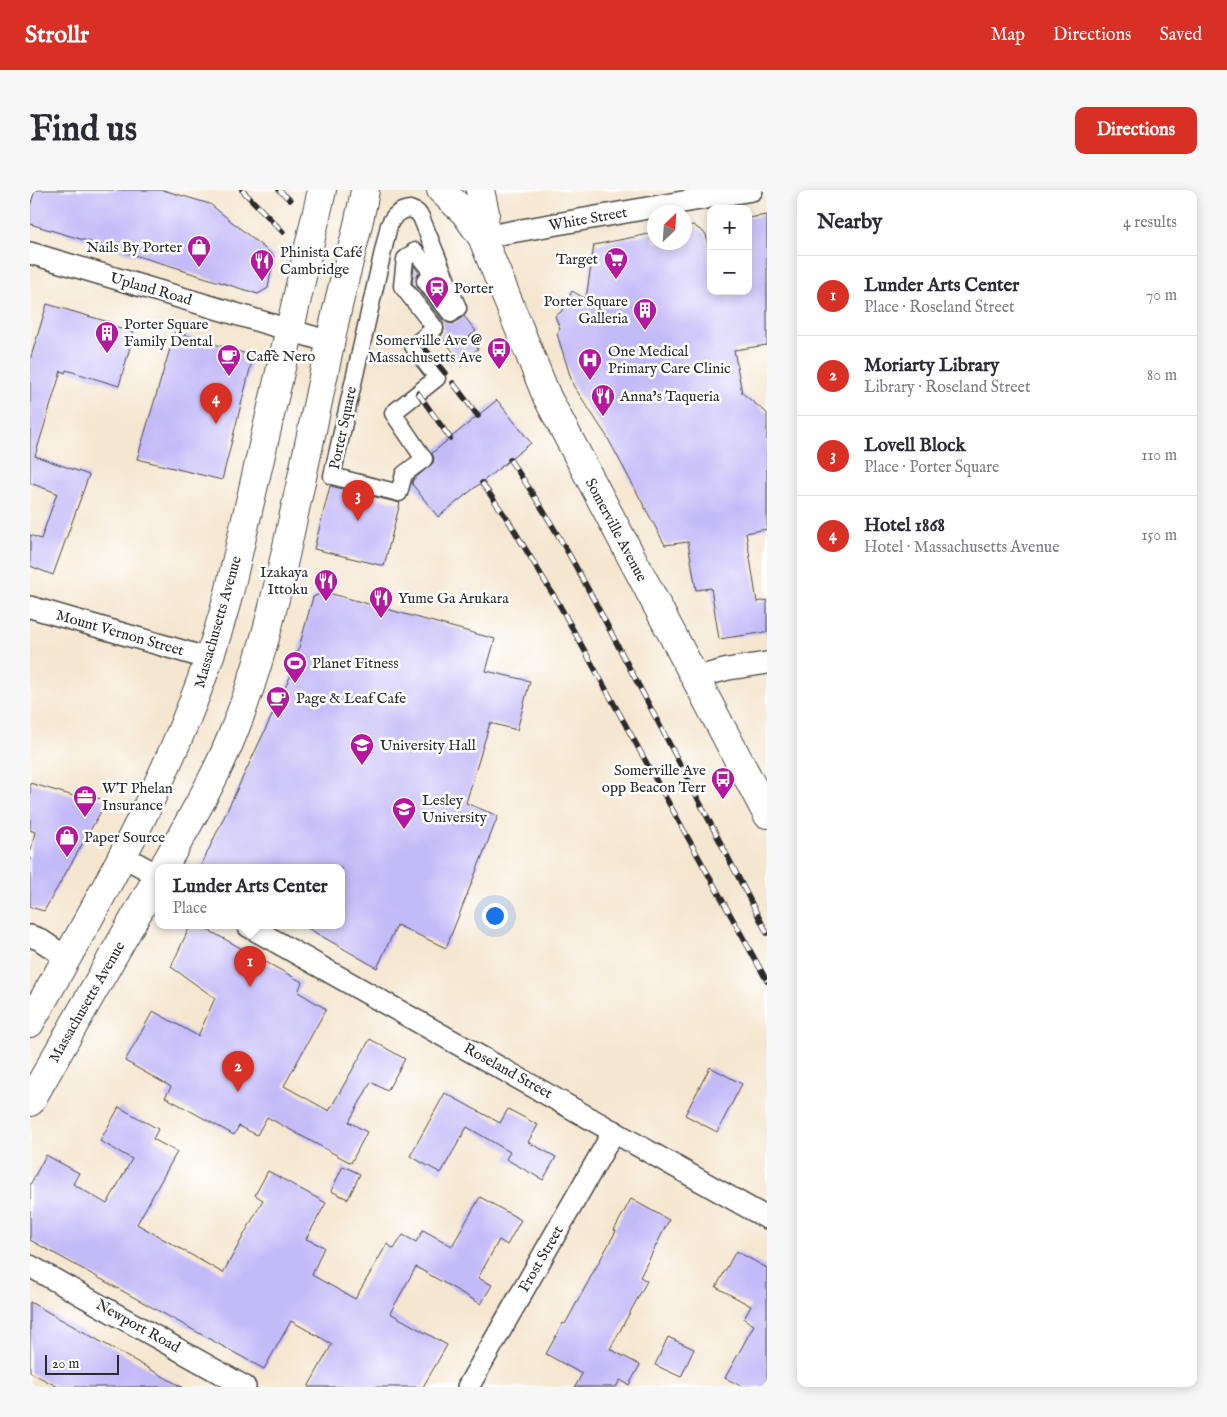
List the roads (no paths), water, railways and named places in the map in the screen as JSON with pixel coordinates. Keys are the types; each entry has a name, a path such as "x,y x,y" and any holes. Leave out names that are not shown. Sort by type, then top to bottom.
{"main road":[{"name":"Massachusetts Avenue","path":"30,1023 123,856 187,721 210,659 229,593 322,190"},
{"path":"165,864 200,804 221,761 235,728 257,665 285,559 330,342 365,190"},
{"name":"Somerville Avenue","path":"441,190 465,213 482,237 542,387 767,814"},
{"name":"Somerville Avenue","path":"480,190 485,213 482,237"},
{"name":"Massachusetts Avenue","path":"30,1102 155,882"}],"street":[{"name":"White Street","path":"482,237 752,190"},
{"name":"Porter Square","path":"410,210 417,212 421,217 458,308 451,314 425,281 434,275 415,251 405,259 402,286 435,328 413,346 437,378 392,413 424,458 404,474 399,493 332,476 388,228 393,218 399,212 410,210"},
{"name":"Upland Road","path":"30,253 330,342"},
{"name":"Mount Vernon Street","path":"30,607 210,659"},
{"path":"694,678 728,669 767,663"},
{"path":"123,856 155,873"},
{"name":"Roseland Street","path":"253,929 767,1218"},
{"path":"30,936 39,939 67,958"},
{"name":"Frost Street","path":"468,1387 614,1131"},
{"name":"Newport Road","path":"30,1266 245,1387"}],"railway":[{"path":"242,190 283,232"},
{"path":"279,190 290,200"},
{"path":"417,339 445,373"},
{"path":"453,383 478,416"},
{"path":"418,393 450,438"},
{"path":"510,460 543,510 587,587 767,933"},
{"path":"482,483 508,520 560,606 767,981"}],"place":[{"name":"Nails By Porter","path":"199,268"},
{"name":"Target","path":"616,280"},
{"name":"Phinista Café Cambridge","path":"262,282"},
{"name":"Porter","path":"437,309"},
{"name":"Porter Square Galleria","path":"645,331"},
{"name":"Porter Square Family Dental","path":"107,354"},
{"name":"Somerville Ave @ Massachusetts Ave","path":"499,370"},
{"name":"Caffè Nero","path":"229,377"},
{"name":"One Medical Primary Care Clinic","path":"590,381"},
{"name":"Anna's Taqueria","path":"603,417"},
{"name":"Hotel 1868","path":"216,424"},
{"name":"Lovell Block","path":"358,521"},
{"name":"Izakaya Ittoku","path":"326,602"},
{"name":"Yume Ga Arukara","path":"381,619"},
{"name":"Planet Fitness","path":"295,684"},
{"name":"Page & Leaf Cafe","path":"278,719"},
{"name":"University Hall","path":"362,766"},
{"name":"Somerville Ave opp Beacon Terr","path":"723,800"},
{"name":"WT Phelan Insurance","path":"85,818"},
{"name":"Lesley University","path":"404,830"},
{"name":"Paper Source","path":"67,858"},
{"name":"Lunder Arts Center","path":"250,987"},
{"name":"Moriarty Library","path":"238,1092"}]}
